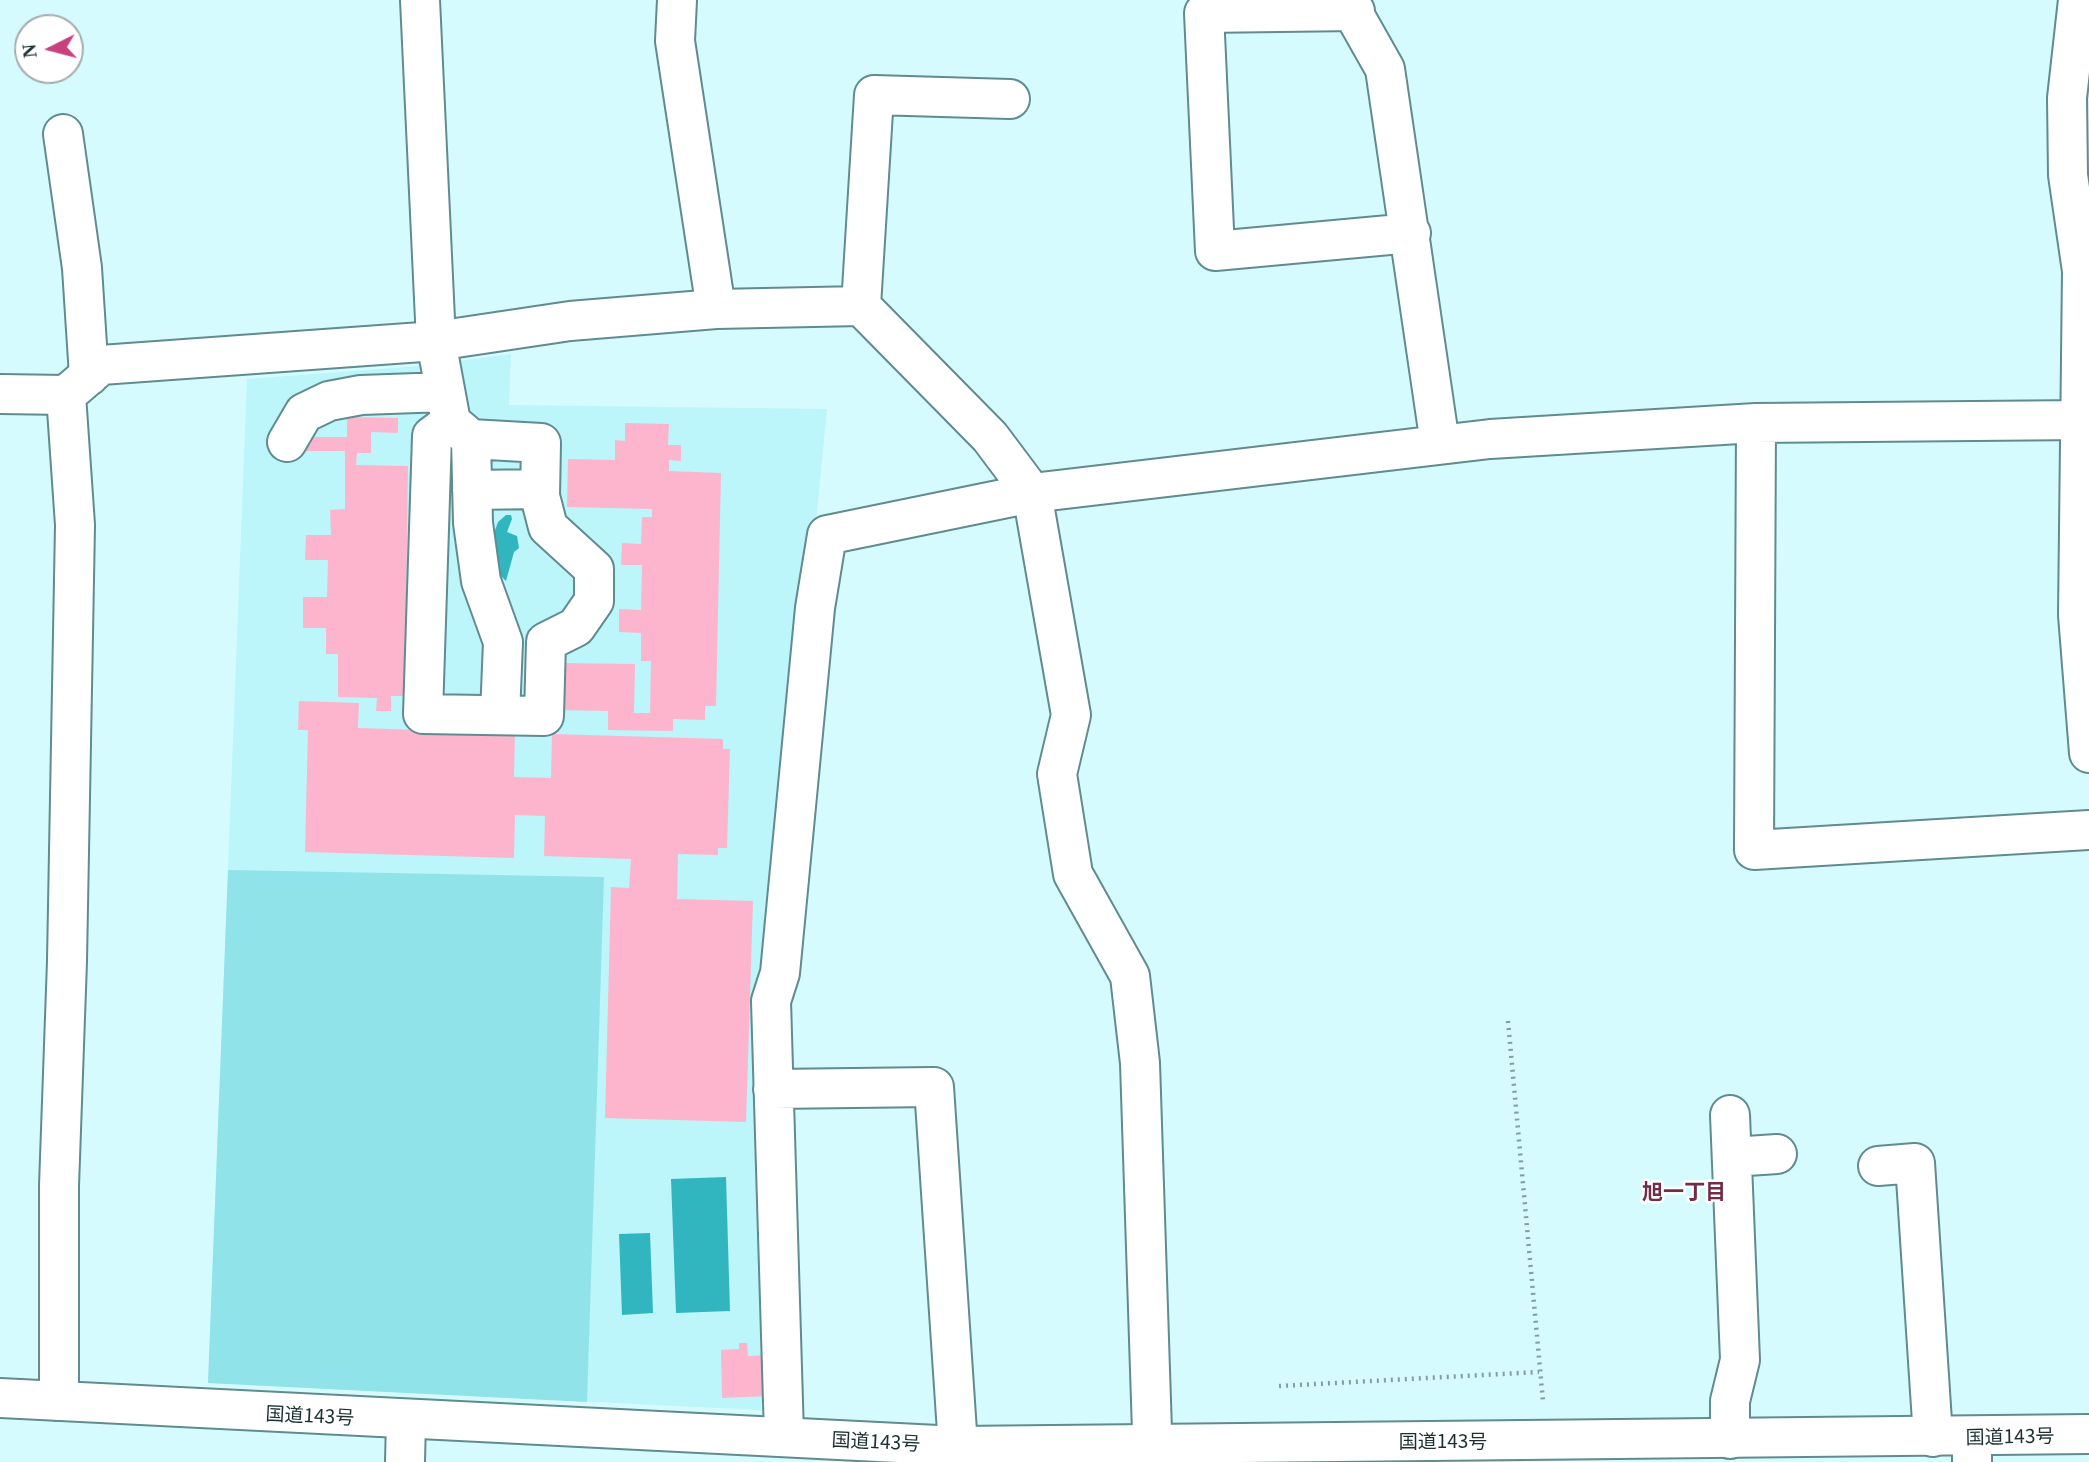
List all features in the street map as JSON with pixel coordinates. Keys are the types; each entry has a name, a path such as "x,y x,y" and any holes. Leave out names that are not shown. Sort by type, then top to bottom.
{"main road":[{"path":"420,0 436,341 472,490 481,580 503,642 500,715"},
{"path":"677,0 675,41 716,309"},
{"path":"2078,0 2067,98 2068,175 2086,271 2083,420 2084,615 2089,753"},
{"path":"1411,233 1215,251 1204,13 1351,6 1385,69 1411,233 1440,444"},
{"path":"862,306 874,95 1010,99"},
{"path":"59,1401 59,1186 67,961 82,268 63,134"},
{"path":"0,394 78,385 101,365 436,341 570,321 716,309 862,306 990,437 1032,493 1071,715 1057,774 1073,874 1130,976 1140,1063 1153,1454"},
{"path":"288,442 304,414 329,401 361,395 456,418 541,443 539,489 548,527 594,569 594,601 576,627 546,642 544,716 423,714 432,436 456,418"},
{"path":"784,1435 771,1001 780,973 815,608 827,535 1032,493 1440,444 1756,423 2083,420"},
{"path":"1756,423 1754,850 2089,830"},
{"path":"472,490 539,489"},
{"path":"773,1089 934,1087 958,1454"},
{"path":"1730,1115 1740,1360 1730,1401 1730,1439"},
{"path":"1878,1166 1916,1151 1933,1437"},
{"path":"1732,1157 1777,1154"},
{"name":"国道143号","path":"0,1398 406,1420 784,1435 958,1454 1550,1451 1730,1439 1933,1437 1972,1449 2089,1434"},
{"path":"405,1462 406,1420"}],"path":[{"path":"1508,1021 1539,1372 1550,1451"},
{"path":"1279,1386 1539,1372"}],"shaded area":[{"path":"511,354 509,405 827,409 772,975 779,1411 208,1383 247,379 419,366"},
{"path":"506,515 511,515 512,519 507,532 517,536 519,548 514,552 506,581 500,575 493,536 498,522"},
{"path":"228,870 604,877 587,1402 208,1383"},
{"path":"726,1177 730,1311 676,1313 671,1179"},
{"path":"650,1233 653,1313 622,1315 619,1234"}],"building":[{"path":"347,417 398,418 398,433 371,432 371,453 357,453 356,465 408,466 405,696 391,696 391,711 376,711 377,698 338,697 338,654 326,654 326,628 303,628 303,597 327,597 328,560 305,560 306,535 331,535 330,510 345,509 345,451 306,451 306,437 347,437"},
{"path":"625,423 669,424 668,445 681,445 681,461 669,460 669,471 721,473 716,706 705,706 705,720 673,719 673,731 608,730 608,711 557,710 558,663 635,664 634,713 650,713 651,661 641,661 641,633 619,632 619,609 641,610 642,565 621,565 622,543 641,544 642,517 652,517 652,509 567,507 568,459 615,460 615,440 625,441"},
{"path":"299,701 359,703 358,728 515,733 514,777 551,778 552,734 723,739 723,749 730,749 727,848 718,848 718,855 678,854 677,899 753,901 746,1122 605,1118 611,887 629,888 631,859 544,856 545,816 515,815 514,858 305,852 308,730 298,730"},
{"path":"739,1343 747,1343 748,1356 767,1355 769,1396 722,1398 721,1350 739,1349"}],"district":[{"name":"旭一丁目","path":"1684,1191"}]}
